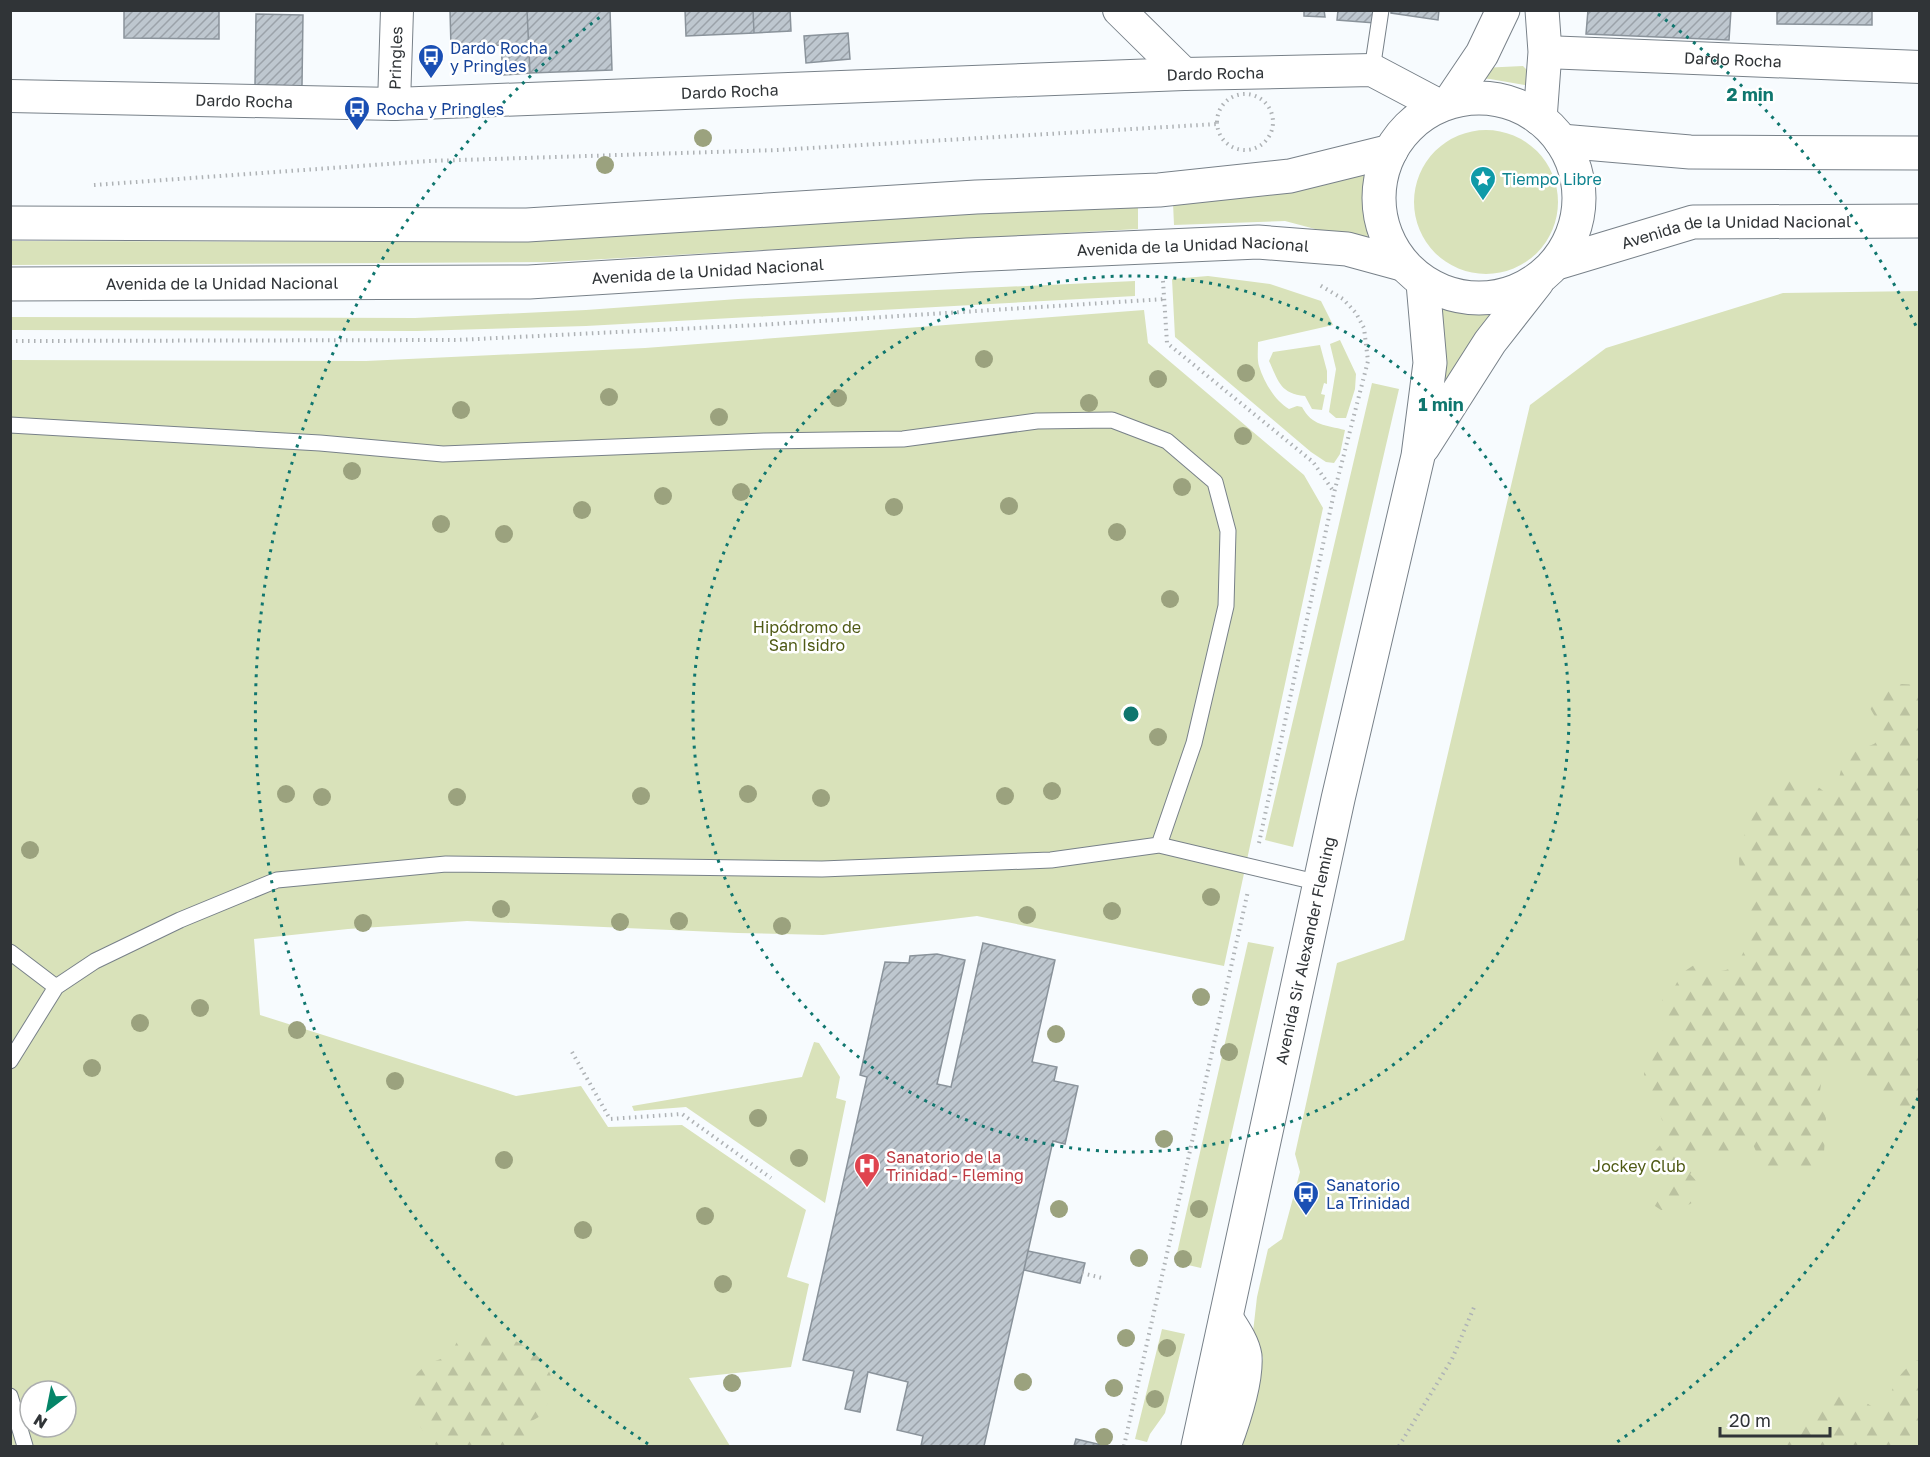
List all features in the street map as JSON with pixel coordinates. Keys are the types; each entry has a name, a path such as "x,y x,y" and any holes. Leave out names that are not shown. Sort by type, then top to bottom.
{"main road":[{"path":"1446,103 1482,54 1503,10"},
{"path":"1542,10 1550,130"},
{"path":"1474,95 1509,103 1527,110 1550,130 1573,163 1580,198 1574,233 1547,272 1511,294 1483,299 1454,296 1413,274 1391,246 1380,215 1380,182 1391,151 1400,136 1420,117 1446,103 1474,95"},
{"path":"1550,130 1690,152 1920,153"},
{"path":"10,223 527,225 976,197 1158,190 1290,176 1391,151"},
{"name":"Avenida de la Unidad Nacional","path":"1547,272 1693,222 1920,221"},
{"name":"Avenida de la Unidad Nacional","path":"10,284 529,282 967,255 1258,242 1347,249 1413,274"},
{"name":"Avenida Sir Alexander Fleming","path":"1418,456 1490,342 1547,272"},
{"name":"Avenida Sir Alexander Fleming","path":"1198,1446 1320,883 1418,456 1430,363 1413,274"},
{"path":"1224,1446 1242,1384 1245,1355 1226,1318"}],"street":[{"name":"Pringles","path":"394,104 397,10"},
{"path":"1119,10 1184,74"},
{"name":"Dardo Rocha","path":"1545,52 1920,67"},
{"name":"Dardo Rocha","path":"10,96 394,104 1184,74 1372,70 1446,103"}],"lane":[{"path":"1372,70 1381,10"},
{"path":"10,425 320,443 443,454 764,441 903,439 1037,421 1112,420 1167,441 1215,482 1228,531 1226,606 1194,743 1159,844"},
{"path":"10,1060 56,987 95,961 180,920 276,880 446,864 822,869 1051,860 1159,844 1320,883"},
{"path":"10,952 56,987"},
{"path":"10,1396 25,1446"}],"path":[{"path":"1242,94 1258,98 1265,103 1272,118 1272,126 1264,141 1248,150 1240,149 1224,141 1217,124 1220,108 1233,96 1242,94"},
{"path":"83,186 429,161 777,150 1217,124"},
{"path":"1161,245 1167,343 1313,462 1334,493"},
{"path":"1124,1446 1334,493 1368,361 1364,328 1356,313 1343,299 1325,287 1309,281"},
{"path":"10,341 457,340 758,325 1164,299"},
{"path":"572,1052 610,1119 682,1114 771,1178"},
{"path":"1082,1273 1102,1278"},
{"path":"1400,1446 1452,1359 1475,1305"}],"green space":[{"path":"1523,66 1527,70 1531,86 1477,78 1481,68"},
{"path":"1486,130 1500,131 1514,136 1537,151 1552,174 1557,188 1557,216 1552,230 1537,253 1514,268 1500,273 1486,274 1472,273 1458,268 1435,253 1420,230 1415,216 1414,202 1415,188 1420,174 1435,151 1458,136 1472,131"},
{"path":"1365,166 1368,243 1285,221 1174,225 1173,203"},
{"path":"1138,201 1138,229 551,262 11,265 10,241 433,242"},
{"path":"1208,276 1270,284 1321,301 1333,325 1258,342 1258,360 1267,385 1284,406 1289,409 1302,407 1315,421 1345,430 1340,454 1334,463 1326,462 1311,452 1175,337 1172,279"},
{"path":"1135,281 1135,296 586,326 417,331 10,330 11,317 415,318 586,310 738,299"},
{"name":"Jockey Club","path":"1919,291 1919,1446 1242,1446 1263,1358 1253,1332 1257,1297 1268,1249 1282,1239 1300,1172 1295,1154 1337,963 1404,940 1530,405 1606,348 1783,293"},
{"path":"1435,307 1497,312 1439,397"},
{"name":"Hipódromo de San Isidro","path":"1144,310 1148,343 1304,475 1323,508 1224,966 977,916 823,935 467,921 348,929 254,939 260,1015 516,1096 581,1086 608,1127 682,1125 806,1210 787,1277 809,1284 791,1367 689,1378 730,1446 11,1446 11,360 366,361 645,348"},
{"path":"1340,340 1356,374 1355,389 1346,418 1336,418 1329,412 1336,369 1330,344"},
{"path":"1320,345 1327,371 1327,384 1324,383 1321,394 1325,395 1322,410 1312,409 1305,396 1285,389 1278,381 1269,361 1273,352"},
{"path":"1372,383 1399,389 1293,847 1265,840"},
{"path":"1902,684 1920,685 1919,1118 1908,1115 1895,1107 1855,1062 1840,1057 1827,1064 1822,1077 1820,1091 1826,1119 1824,1153 1821,1160 1804,1171 1767,1167 1758,1156 1752,1142 1737,1145 1717,1160 1704,1152 1699,1158 1701,1165 1690,1174 1704,1189 1701,1195 1686,1206 1661,1210 1655,1206 1657,1192 1670,1175 1669,1167 1663,1164 1655,1151 1662,1143 1665,1129 1646,1088 1644,1074 1651,1046 1662,1037 1664,1022 1660,1008 1664,994 1675,986 1682,973 1694,965 1721,971 1732,967 1740,959 1745,948 1750,920 1751,881 1741,871 1739,861 1741,847 1746,831 1763,800 1783,779 1793,775 1808,779 1828,794 1838,782 1842,766 1849,754 1874,744 1885,734 1870,708 1875,698 1882,691"},
{"path":"1248,942 1274,947 1201,1268 1175,1262"},
{"path":"814,1042 819,1043 840,1077 836,1098 846,1101 825,1203 686,1107 634,1111 632,1106 802,1077"},
{"path":"1162,1329 1185,1334 1165,1413 1147,1442 1135,1439"},
{"path":"484,1331 504,1336 526,1347 544,1363 549,1372 552,1387 546,1408 540,1416 531,1421 533,1446 437,1446 417,1421 410,1393 413,1381 420,1370 433,1362 451,1357 456,1344 462,1337"},
{"path":"1917,1360 1920,1361 1919,1446 1781,1446 1794,1427 1806,1421 1813,1407 1823,1397 1836,1393 1850,1393 1873,1407 1887,1407 1897,1380 1905,1369"}],"building":[{"path":"124,10 219,10 219,39 124,38"},
{"path":"450,10 527,10 530,73 503,75 501,45 451,47"},
{"path":"527,10 610,10 612,70 530,73"},
{"path":"685,10 753,10 754,33 686,36"},
{"path":"753,10 790,10 791,31 754,33"},
{"path":"1304,10 1324,10 1325,17 1304,16"},
{"path":"1338,10 1376,10 1375,23 1337,20"},
{"path":"1391,10 1439,10 1438,20 1391,13"},
{"path":"1588,10 1731,10 1729,40 1586,34"},
{"path":"1777,10 1872,10 1872,25 1777,24"},
{"path":"256,14 303,15 302,86 255,85"},
{"path":"848,33 850,59 806,63 804,36"},
{"path":"983,943 1055,960 1032,1062 1057,1067 1054,1081 1078,1086 1065,1144 1053,1141 984,1446 921,1446 923,1436 897,1430 908,1382 868,1372 860,1412 845,1409 854,1371 803,1360 867,1077 860,1075 885,962 909,963 910,956 937,954 965,960 937,1084 951,1087"},
{"path":"1028,1251 1085,1263 1080,1283 1024,1270"},
{"path":"1076,1439 1106,1446 1074,1446"}],"place":[{"name":"Dardo Rocha y Pringles","path":"431,80"},
{"name":"Rocha y Pringles","path":"357,132"},
{"name":"Tiempo Libre","path":"1483,202"},
{"name":"Sanatorio de la Trinidad - Fleming","path":"867,1189"},
{"name":"Sanatorio La Trinidad","path":"1306,1217"}]}
